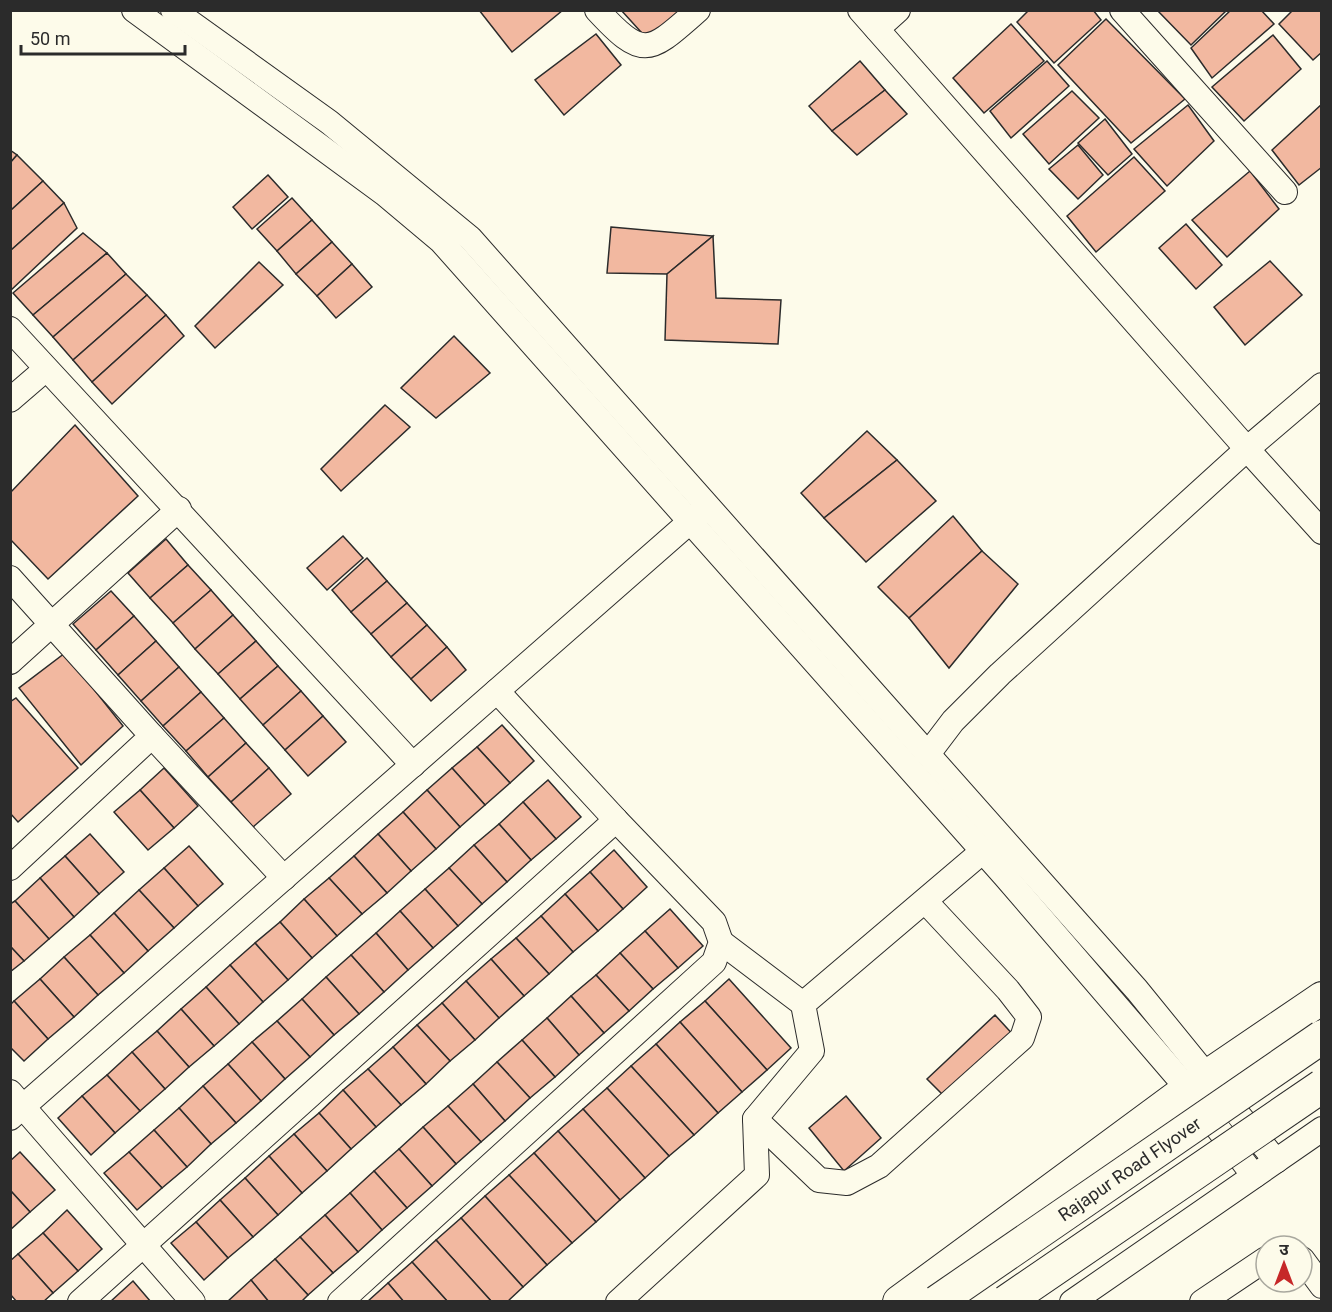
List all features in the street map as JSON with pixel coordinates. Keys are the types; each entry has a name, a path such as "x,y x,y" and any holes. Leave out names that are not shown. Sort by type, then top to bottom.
{"highway":[{"name":"Rajapur Road Flyover","path":"937,1302 1322,1037"},
{"path":"1006,1302 1322,1086"}],"main road":[{"path":"899,1301 1202,1088 1322,998"}],"street":[{"path":"134,10 385,194 441,241 689,523 983,851 1202,1088 1276,1161"},
{"path":"173,10 329,122 470,238 1137,990 1202,1088 1254,1176"},
{"path":"597,10 621,37 633,44 648,46 663,41 698,10"},
{"path":"860,10 1322,532"},
{"path":"877,29 898,10"},
{"path":"1122,10 1285,192"},
{"path":"10,329 413,765"},
{"path":"10,400 46,369"},
{"path":"928,754 953,721 1000,674 1247,449 1322,385"},
{"path":"193,1302 15,1105 284,878 708,506"},
{"path":"10,662 178,509"},
{"path":"10,578 284,878"},
{"path":"497,691 714,922 721,942 803,1004 812,1051 755,1119 758,1174 618,1302"},
{"path":"10,867 152,736"},
{"path":"80,1302 616,820"},
{"path":"803,1004 983,851"},
{"path":"755,1119 819,1180 847,1183 879,1166 1022,1038 1029,1017 1008,990 925,901"},
{"path":"340,1302 714,962 721,942"},
{"path":"1072,1302 1322,1129"},
{"path":"1202,1302 1254,1267"}],"building":[{"path":"479,10 563,10 512,52"},
{"path":"621,10 687,10 651,43"},
{"path":"1029,10 1093,10 1101,20 1054,63 1017,22"},
{"path":"1157,10 1227,10 1191,45"},
{"path":"1231,10 1261,10 1274,24 1212,78 1191,48"},
{"path":"1293,10 1322,10 1322,52 1313,60 1279,24"},
{"path":"1106,19 1185,99 1131,143 1058,65"},
{"path":"1011,24 1044,61 984,113 953,78"},
{"path":"596,34 621,65 564,115 535,80"},
{"path":"1273,35 1301,69 1244,121 1212,87"},
{"path":"860,61 885,90 832,131 809,106"},
{"path":"1047,61 1069,86 1011,138 990,111"},
{"path":"885,90 907,114 857,155 832,131"},
{"path":"1072,91 1099,118 1049,164 1023,134"},
{"path":"1322,104 1322,167 1299,185 1272,150"},
{"path":"1188,105 1214,141 1167,186 1134,149"},
{"path":"1105,119 1132,154 1108,175 1078,143"},
{"path":"1078,145 1103,175 1078,199 1049,169"},
{"path":"10,150 17,155 10,163"},
{"path":"17,155 43,181 10,211 10,163"},
{"path":"1134,157 1165,191 1096,252 1067,216"},
{"path":"1250,171 1279,209 1227,257 1192,220"},
{"path":"268,175 288,197 252,229 233,207"},
{"path":"43,181 64,203 10,251 10,211"},
{"path":"292,198 312,220 277,251 257,229"},
{"path":"64,203 77,228 10,291 10,251"},
{"path":"312,220 332,242 296,274 277,251"},
{"path":"1186,224 1222,265 1196,289 1159,248"},
{"path":"611,227 713,236 667,274 607,273"},
{"path":"83,233 107,253 33,315 13,293"},
{"path":"713,236 716,298 781,300 778,344 665,340 667,274"},
{"path":"332,242 352,264 317,296 296,274"},
{"path":"107,253 126,274 53,337 33,315"},
{"path":"1270,261 1302,295 1245,345 1214,307"},
{"path":"259,262 283,285 215,348 195,326"},
{"path":"352,264 372,287 336,318 317,296"},
{"path":"126,274 147,295 73,360 53,337"},
{"path":"147,295 166,315 92,382 73,360"},
{"path":"166,315 184,336 112,404 92,382"},
{"path":"454,336 490,373 436,418 401,388"},
{"path":"385,405 410,427 341,491 321,469"},
{"path":"75,425 138,496 48,579 10,539 10,493"},
{"path":"867,431 897,460 824,518 801,493"},
{"path":"897,460 936,501 866,562 824,518"},
{"path":"953,516 982,551 909,618 878,587"},
{"path":"343,536 363,558 327,590 307,568"},
{"path":"166,539 188,565 150,598 128,573"},
{"path":"982,551 1018,584 949,668 909,618"},
{"path":"367,558 387,581 351,612 332,590"},
{"path":"188,565 211,590 173,623 150,598"},
{"path":"387,581 407,603 371,634 351,612"},
{"path":"211,590 233,615 195,649 173,623"},
{"path":"111,591 134,616 96,650 73,624"},
{"path":"407,603 427,625 391,657 371,634"},
{"path":"233,615 256,641 218,674 195,649"},
{"path":"134,616 156,641 118,675 96,650"},
{"path":"427,625 447,647 411,679 391,657"},
{"path":"156,641 179,667 141,701 118,675"},
{"path":"256,641 278,666 240,699 218,674"},
{"path":"447,647 466,670 431,701 411,679"},
{"path":"65,653 123,726 81,765 19,688"},
{"path":"278,666 301,691 263,725 240,699"},
{"path":"179,667 201,692 163,726 141,701"},
{"path":"301,691 323,716 285,750 263,725"},
{"path":"201,692 224,718 186,751 163,726"},
{"path":"16,698 78,768 18,822 10,813 10,702"},
{"path":"323,716 346,742 308,776 285,750"},
{"path":"224,718 246,743 208,777 186,751"},
{"path":"502,725 534,761 510,783 477,747"},
{"path":"246,743 269,768 231,802 208,777"},
{"path":"477,747 510,783 485,805 452,768"},
{"path":"164,768 198,806 174,828 140,790"},
{"path":"269,768 291,794 253,827 231,802"},
{"path":"452,768 485,805 460,827 427,790"},
{"path":"548,780 581,817 556,839 523,802"},
{"path":"140,790 174,828 148,850 114,812"},
{"path":"427,790 460,827 436,849 403,812"},
{"path":"523,802 556,839 531,860 499,824"},
{"path":"403,812 436,849 411,871 378,834"},
{"path":"499,824 531,860 507,882 474,845"},
{"path":"90,834 124,872 99,894 65,856"},
{"path":"378,834 411,871 387,893 354,856"},
{"path":"474,845 507,882 482,904 449,868"},
{"path":"189,846 223,884 198,906 164,868"},
{"path":"614,850 647,887 623,909 590,872"},
{"path":"65,856 99,894 74,917 40,878"},
{"path":"354,856 387,893 362,914 329,878"},
{"path":"164,868 198,906 174,928 139,890"},
{"path":"449,868 482,904 458,926 425,889"},
{"path":"590,872 623,909 598,931 565,894"},
{"path":"40,878 74,917 49,939 15,901"},
{"path":"329,878 362,914 337,936 304,899"},
{"path":"425,889 458,926 433,948 400,911"},
{"path":"139,890 174,928 148,951 114,913"},
{"path":"565,894 598,931 573,952 541,916"},
{"path":"304,899 337,936 312,958 280,922"},
{"path":"15,901 49,939 24,961 10,946 10,904"},
{"path":"670,909 703,946 678,968 645,931"},
{"path":"400,911 433,948 408,970 376,933"},
{"path":"114,913 148,951 124,973 90,935"},
{"path":"541,916 573,952 549,974 516,938"},
{"path":"280,922 312,958 288,980 255,943"},
{"path":"645,931 678,968 653,989 620,953"},
{"path":"376,933 408,970 384,992 351,955"},
{"path":"90,935 124,973 98,995 64,957"},
{"path":"516,938 549,974 524,996 491,959"},
{"path":"255,943 288,980 263,1002 230,965"},
{"path":"10,946 24,961 10,972"},
{"path":"620,953 653,989 629,1011 596,975"},
{"path":"351,955 384,992 359,1014 326,977"},
{"path":"64,957 98,995 74,1017 40,979"},
{"path":"491,959 524,996 499,1018 466,981"},
{"path":"230,965 263,1002 239,1024 206,987"},
{"path":"596,975 629,1011 604,1033 571,996"},
{"path":"326,977 359,1014 334,1035 302,999"},
{"path":"40,979 74,1017 48,1039 14,1001"},
{"path":"729,979 791,1048 767,1070 705,1001"},
{"path":"466,981 499,1018 475,1040 442,1003"},
{"path":"206,987 239,1024 214,1046 181,1009"},
{"path":"571,996 604,1033 579,1055 547,1018"},
{"path":"302,999 334,1035 310,1057 277,1021"},
{"path":"14,1001 48,1039 24,1061 10,1047 10,1005"},
{"path":"705,1001 767,1070 742,1092 680,1022"},
{"path":"442,1003 475,1040 450,1061 417,1025"},
{"path":"181,1009 214,1046 189,1067 157,1031"},
{"path":"995,1015 1017,1039 950,1102 927,1079"},
{"path":"547,1018 579,1055 555,1077 522,1040"},
{"path":"277,1021 310,1057 285,1079 252,1042"},
{"path":"680,1022 742,1092 718,1113 656,1044"},
{"path":"417,1025 450,1061 426,1084 393,1047"},
{"path":"157,1031 189,1067 165,1089 132,1052"},
{"path":"522,1040 555,1077 530,1098 497,1062"},
{"path":"252,1042 285,1079 261,1101 228,1064"},
{"path":"656,1044 718,1113 694,1135 631,1066"},
{"path":"393,1047 426,1084 401,1105 368,1069"},
{"path":"132,1052 165,1089 140,1111 107,1075"},
{"path":"497,1062 530,1098 505,1121 473,1084"},
{"path":"228,1064 261,1101 236,1123 203,1086"},
{"path":"631,1066 694,1135 669,1156 607,1088"},
{"path":"368,1069 401,1105 376,1127 343,1090"},
{"path":"107,1075 140,1111 115,1133 82,1096"},
{"path":"473,1084 505,1121 481,1142 448,1106"},
{"path":"203,1086 236,1123 211,1144 179,1108"},
{"path":"607,1088 669,1156 645,1178 583,1109"},
{"path":"343,1090 376,1127 351,1149 319,1113"},
{"path":"82,1096 115,1133 91,1155 58,1118"},
{"path":"846,1096 881,1138 844,1171 809,1128"},
{"path":"448,1106 481,1142 456,1164 423,1127"},
{"path":"179,1108 211,1144 187,1167 154,1130"},
{"path":"583,1109 645,1178 620,1200 558,1131"},
{"path":"319,1113 351,1149 327,1171 294,1134"},
{"path":"423,1127 456,1164 432,1186 399,1149"},
{"path":"154,1130 187,1167 162,1188 129,1152"},
{"path":"558,1131 620,1200 596,1222 534,1153"},
{"path":"294,1134 327,1171 302,1193 269,1156"},
{"path":"399,1149 432,1186 407,1208 374,1171"},
{"path":"20,1152 55,1190 30,1212 10,1190 10,1161"},
{"path":"129,1152 162,1188 137,1210 104,1173"},
{"path":"534,1153 596,1222 572,1243 509,1175"},
{"path":"269,1156 302,1193 278,1215 245,1178"},
{"path":"374,1171 407,1208 382,1230 350,1193"},
{"path":"509,1175 572,1243 547,1265 485,1196"},
{"path":"245,1178 278,1215 253,1237 220,1200"},
{"path":"10,1190 30,1212 10,1230"},
{"path":"350,1193 382,1230 358,1252 325,1215"},
{"path":"485,1196 547,1265 523,1287 461,1218"},
{"path":"220,1200 253,1237 228,1258 196,1222"},
{"path":"67,1210 102,1249 78,1271 43,1233"},
{"path":"325,1215 358,1252 333,1273 300,1237"},
{"path":"461,1218 523,1287 507,1302 492,1302 436,1240"},
{"path":"196,1222 228,1258 204,1280 171,1243"},
{"path":"43,1233 78,1271 53,1293 18,1254"},
{"path":"300,1237 333,1273 308,1295 275,1259"},
{"path":"436,1240 492,1302 448,1302 412,1262"},
{"path":"18,1254 53,1293 43,1302 17,1302 10,1294 10,1261"},
{"path":"275,1259 308,1295 301,1302 269,1302 251,1280"},
{"path":"412,1262 448,1302 404,1302 388,1283"},
{"path":"251,1280 269,1302 227,1302"},
{"path":"133,1281 151,1302 110,1302"},
{"path":"388,1283 404,1302 367,1302"}]}
